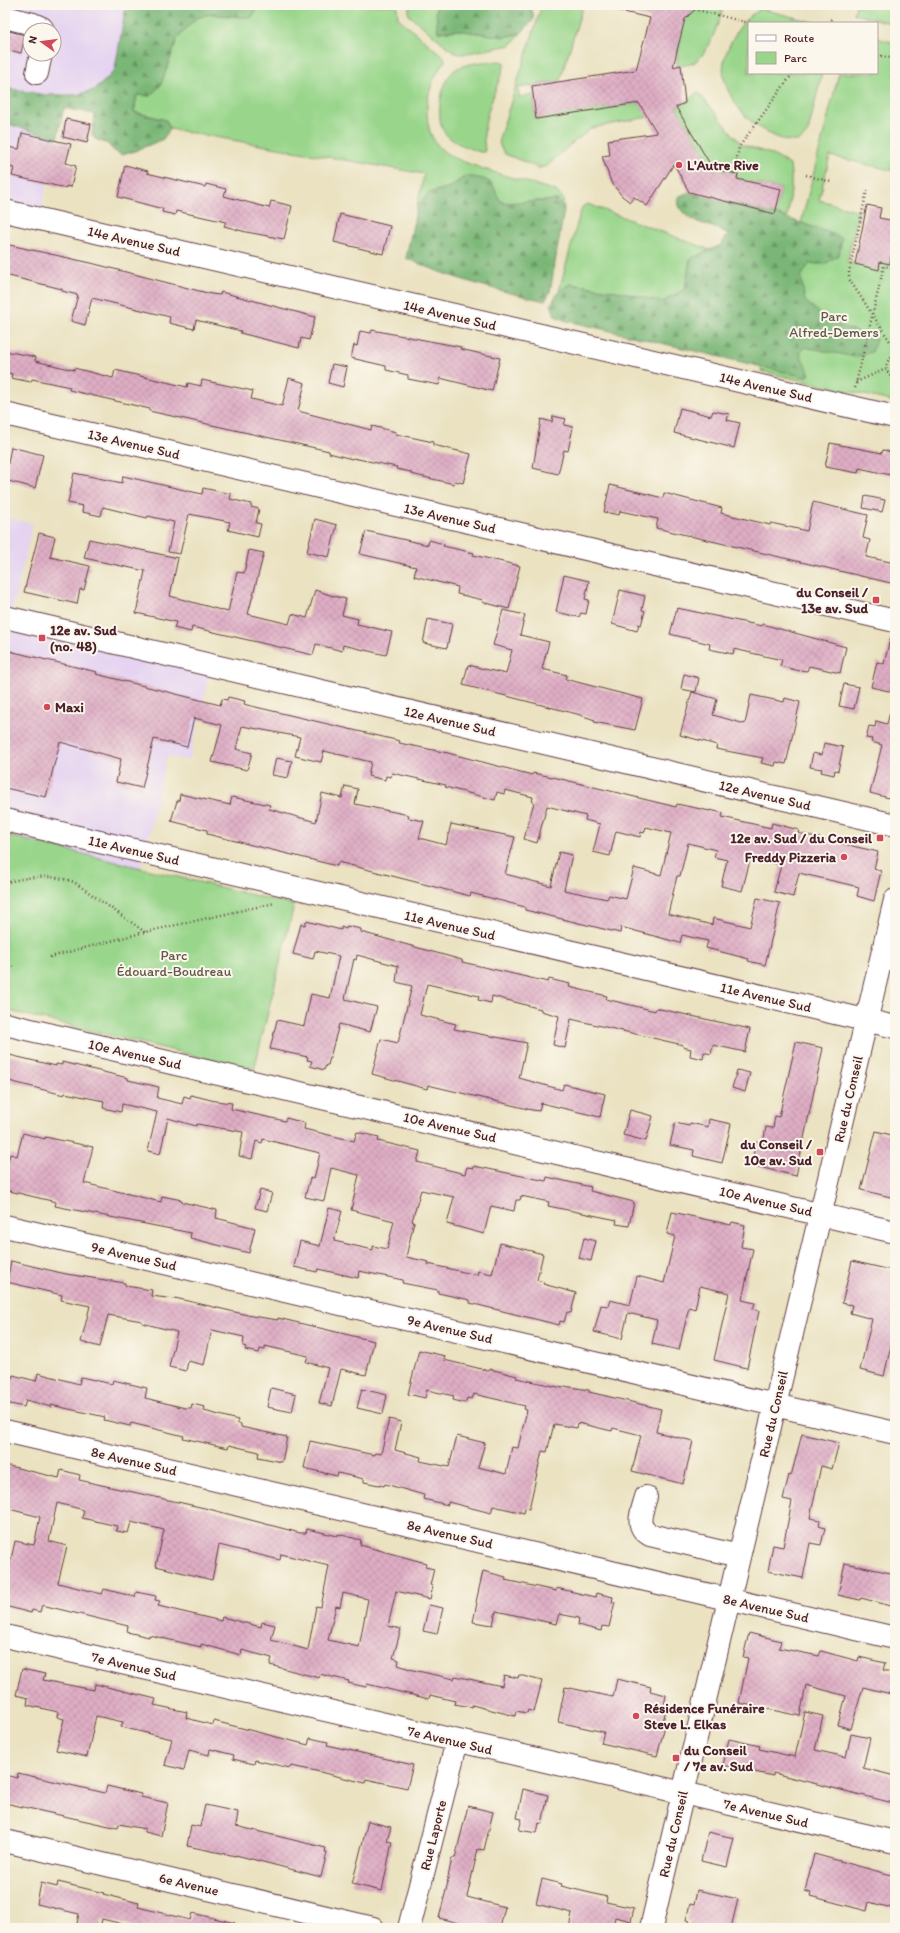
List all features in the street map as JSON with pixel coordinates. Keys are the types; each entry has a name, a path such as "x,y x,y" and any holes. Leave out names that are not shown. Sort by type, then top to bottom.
{"street":[{"path":"5,17 25,22"},
{"name":"14e Avenue Sud","path":"5,211 895,417"},
{"name":"13e Avenue Sud","path":"5,414 895,621"},
{"name":"12e Avenue Sud","path":"5,617 895,825"},
{"name":"11e Avenue Sud","path":"5,820 895,1027"},
{"name":"Rue du Conseil","path":"651,1928 895,900"},
{"name":"10e Avenue Sud","path":"5,1024 895,1232"},
{"name":"9e Avenue Sud","path":"5,1226 895,1433"},
{"name":"8e Avenue Sud","path":"5,1431 895,1638"},
{"path":"646,1497 640,1522 644,1532 650,1535 739,1556"},
{"name":"7e Avenue Sud","path":"5,1636 682,1794 895,1842"},
{"name":"Rue Laporte","path":"409,1928 456,1741"},
{"name":"6e Avenue","path":"5,1841 373,1928"}],"path":[{"path":"694,9 748,23"},
{"path":"829,22 832,18"},
{"path":"878,55 895,59"},
{"path":"734,173 739,147 791,74"},
{"path":"806,175 831,182"},
{"path":"867,190 849,272 849,279 895,349"},
{"path":"850,406 884,266 895,268"},
{"path":"895,356 888,360 886,369 890,377 895,379"},
{"path":"856,382 886,369"},
{"path":"5,883 22,878 40,876 64,879 74,882 146,932"},
{"path":"50,957 146,932 280,902 284,886"},
{"path":"5,969 16,966"}],"shaded area":[{"path":"5,5 157,5 131,122 64,108 39,219 5,211"},
{"path":"5,517 33,524 10,618 212,665 189,761 167,756 141,868 5,835"}],"green space":[{"path":"126,5 259,5 251,18 210,14 196,18 177,39 161,85 150,96 137,95 134,112 166,120 170,129 163,139 122,155 113,150 108,144 95,139 92,134 95,114 64,108 57,139 5,123 5,88 46,95 76,95 94,90 107,79 115,69"},
{"path":"259,5 397,5 398,18 445,58 445,61 431,86 427,108 429,129 438,146 450,155 462,161 556,191 563,198 564,210 558,200 503,203 496,195 466,176 450,187 429,193 417,206 424,174 170,129 166,120 134,112 137,94 150,96 161,84 177,39 196,18 210,14 251,18"},
{"path":"410,5 438,5 436,9 438,32 458,30 504,37 521,33 511,45 462,54 455,53 410,16 408,13"},
{"path":"438,5 531,5 534,19 521,33 504,37 458,30 438,32 436,9"},
{"path":"542,5 583,5 560,81 518,88 519,97 533,95 536,118 639,103 648,117 592,128 571,144 547,166 539,168 505,154 500,146 499,139"},
{"path":"695,5 724,5 713,37 704,53 693,63 677,66 681,29 686,17 693,12"},
{"path":"856,5 895,5 895,24 854,14"},
{"path":"762,9 812,22 748,22 748,74 822,74 808,132 798,141 782,139 753,123 747,118 731,97 725,83 723,67 729,46 745,20"},
{"name":"Parc Alfred-Demers","path":"878,38 895,43 895,171 830,156 819,200 859,211 847,262 879,269 880,262 890,264 891,257 895,258 895,402 761,371 789,249 830,233 801,223 839,74 878,74"},
{"path":"504,62 504,67 486,118 484,139 485,150 484,152 480,152 452,140 445,133 440,118 441,98 447,80 458,68 473,63"},
{"path":"698,92 741,144 771,154 790,165 791,185 787,218 775,214 781,189 737,179 737,174 721,170 717,175 676,107 685,103"},
{"path":"466,176 490,182 503,203 558,200 564,210 550,292 545,301 474,283 406,258 417,206 429,193 450,187"},
{"path":"689,192 775,214 842,238 839,255 825,264 809,264 801,277 805,301 831,322 876,339 872,352 855,357 804,347 800,354 810,374 805,377 564,320 555,316 551,304 559,291 571,284 622,292 662,302 685,289 690,259 721,245 728,234 696,221 683,212 679,206 678,197"},
{"path":"588,204 710,250 690,259 685,289 662,302 622,292 571,284 559,291 580,213 583,206"},
{"name":"Parc Édouard-Boudreau","path":"5,835 294,905 254,1070 5,1010"}],"building":[{"path":"616,5 700,5 685,19 673,67 681,65 685,103 676,107 713,169 738,174 737,179 781,189 775,214 689,192 674,164 647,206 634,197 630,202 622,196 611,182 602,156 610,155 608,140 657,133 639,103 536,119 532,86 636,70 650,18 615,10"},
{"path":"5,30 22,34 21,53 5,49"},
{"path":"66,119 91,124 87,143 63,137"},
{"path":"22,133 71,144 66,163 76,166 71,187 66,186 66,188 12,176 14,168 5,166 8,147 19,149"},
{"path":"125,165 148,171 147,173 205,187 206,184 226,189 224,196 269,208 271,201 292,206 284,239 246,232 224,226 226,222 176,211 175,215 162,212 163,209 118,197"},
{"path":"867,205 881,208 879,218 895,221 895,258 891,257 890,264 880,262 879,270 855,264"},
{"path":"340,214 390,226 383,254 334,242"},
{"path":"5,244 91,263 211,294 220,295 221,292 315,317 309,340 301,338 299,348 196,320 194,329 169,323 170,317 92,298 85,325 71,321 78,295 62,291 62,289 5,275"},
{"path":"372,330 461,347 460,349 500,358 492,391 440,378 439,385 408,379 408,375 386,370 386,366 351,358 354,345 357,346 360,331 371,333"},
{"path":"5,351 36,357 35,361 74,370 74,368 113,378 115,370 187,387 188,383 201,386 202,380 253,391 251,399 282,406 289,378 305,383 298,411 371,430 372,426 396,432 396,434 433,442 433,445 471,454 463,483 455,481 454,484 411,474 411,472 396,469 397,467 352,459 329,453 329,451 149,411 150,409 69,390 70,387 32,379 31,382 11,378 12,374 5,372"},
{"path":"332,364 347,367 343,387 328,383"},
{"path":"680,408 711,416 713,411 729,414 727,420 740,423 734,448 674,433"},
{"path":"553,416 566,419 564,425 573,427 568,451 564,450 558,474 533,468 541,419 552,422"},
{"path":"830,443 882,453 883,450 895,453 895,476 859,468 858,473 825,467"},
{"path":"11,447 43,455 35,488 5,480"},
{"path":"74,473 122,483 123,476 202,494 203,488 231,494 230,499 251,504 251,507 259,509 256,523 261,524 258,537 228,530 230,522 189,514 180,554 168,552 174,522 148,516 147,518 103,507 101,516 82,512 83,506 68,503"},
{"path":"610,485 663,498 664,493 722,508 721,513 770,525 771,523 807,531 813,502 868,515 863,538 870,540 866,557 895,563 895,584 656,528 658,519 620,511 619,515 604,512"},
{"path":"865,496 885,500 882,512 863,508"},
{"path":"315,519 337,525 329,557 307,552"},
{"path":"366,531 428,545 429,540 444,544 443,546 474,553 473,555 520,566 509,609 482,602 483,600 457,594 458,587 414,576 416,567 360,554"},
{"path":"39,533 55,537 50,557 90,566 84,590 80,589 77,604 24,592"},
{"path":"89,539 178,558 170,596 228,612 237,572 244,573 249,550 264,553 248,614 289,624 292,614 307,618 315,590 346,599 342,615 358,619 357,624 392,632 386,655 343,645 342,651 316,644 313,655 192,627 191,632 174,628 176,622 136,613 145,571 84,558"},
{"path":"564,575 589,581 585,599 589,600 586,614 581,613 579,617 556,612"},
{"path":"620,590 645,596 642,610 645,611 641,625 639,624 637,631 612,624"},
{"path":"677,608 762,626 762,624 846,647 840,673 809,666 807,671 800,671 780,666 782,660 734,649 733,654 709,649 710,644 670,634"},
{"path":"503,610 525,615 520,635 549,642 542,669 567,675 565,679 643,699 635,730 594,722 595,720 577,714 463,685 468,665 506,674 512,650 493,645"},
{"path":"428,619 452,624 447,648 423,643"},
{"path":"890,639 895,639 895,683 893,692 871,687 877,662 884,664"},
{"path":"5,650 97,672 96,674 220,705 222,699 227,700 228,697 245,701 244,704 247,705 400,741 399,743 448,753 532,775 533,773 557,778 676,807 677,804 710,810 723,813 722,817 771,828 772,823 799,830 798,833 878,852 874,869 881,871 874,901 857,896 859,887 799,873 793,897 774,892 781,865 751,857 742,891 721,886 727,860 714,857 716,850 688,843 680,876 677,876 668,914 712,925 713,918 750,927 757,898 780,903 765,965 748,961 749,959 706,948 708,941 682,935 680,943 621,927 620,933 525,910 525,907 471,893 470,896 338,862 337,866 207,834 207,830 171,821 177,801 179,801 180,794 230,805 232,797 270,805 269,809 316,822 322,793 342,798 345,786 358,789 355,804 409,815 408,818 424,821 419,838 446,845 451,824 515,837 505,874 551,886 559,852 572,855 564,890 607,899 609,895 626,899 634,868 661,875 671,833 646,827 644,833 641,832 640,837 616,831 610,856 593,852 600,824 585,820 586,816 547,806 537,843 524,839 534,802 532,802 533,797 505,790 504,794 497,792 495,800 445,787 446,785 392,773 391,777 386,776 385,780 368,776 371,762 324,751 321,762 295,756 300,737 242,726 236,749 252,753 247,770 212,762 222,725 194,718 187,747 154,739 142,788 116,782 121,759 60,742 46,797 5,788"},
{"path":"684,674 699,678 696,692 681,689"},
{"path":"844,684 859,687 854,709 839,706"},
{"path":"692,692 717,699 713,715 745,724 751,695 784,702 785,698 800,702 786,764 776,762 775,766 761,763 763,758 716,749 717,745 680,735"},
{"path":"890,712 895,712 895,748 891,761 895,762 895,774 889,798 870,793 882,745 871,742 872,739 866,738 869,726 875,727 876,721 887,724"},
{"path":"824,743 843,747 838,771 835,770 834,775 821,772 822,769 810,767 813,753 822,755"},
{"path":"276,758 292,761 288,778 272,775"},
{"path":"306,921 341,930 341,927 346,929 347,926 361,929 361,932 462,960 462,962 548,982 549,979 570,984 569,987 607,996 606,999 655,1011 656,1008 750,1029 745,1052 713,1045 711,1054 704,1052 703,1059 690,1056 691,1049 683,1047 683,1045 571,1019 565,1048 553,1045 559,1016 541,1011 541,1009 492,996 491,1003 478,1000 479,996 427,984 420,1015 456,1024 454,1029 527,1043 519,1078 562,1090 564,1084 605,1094 600,1117 541,1103 539,1111 428,1085 427,1089 372,1074 381,1039 398,1043 412,986 396,982 398,966 357,955 356,960 354,959 345,999 377,1007 370,1032 339,1024 328,1065 326,1065 324,1070 310,1066 312,1061 307,1060 308,1057 270,1049 277,1020 304,1026 311,994 330,998 339,956 315,951 313,959 293,954 301,924 305,925"},
{"path":"796,1042 823,1048 796,1176 751,1165 756,1142 763,1144 766,1127 773,1128 775,1116 779,1117"},
{"path":"5,1054 56,1066 56,1064 62,1065 62,1062 128,1078 128,1080 159,1087 157,1098 182,1104 184,1096 190,1098 191,1095 215,1101 232,1103 231,1109 285,1121 286,1118 305,1123 304,1129 354,1141 357,1132 379,1137 378,1141 420,1151 417,1162 465,1174 467,1167 474,1168 474,1166 546,1181 547,1177 591,1187 590,1191 634,1202 629,1226 616,1224 617,1220 548,1206 549,1202 521,1196 520,1200 516,1200 514,1211 491,1206 484,1234 447,1224 454,1197 421,1190 412,1221 414,1222 406,1257 429,1262 428,1264 477,1275 478,1271 492,1274 500,1243 543,1254 537,1280 544,1282 543,1284 576,1293 571,1313 567,1312 564,1322 560,1321 559,1325 470,1303 470,1300 438,1293 438,1290 402,1283 403,1280 359,1271 358,1278 318,1269 317,1272 294,1267 300,1241 320,1246 329,1208 342,1211 334,1241 373,1250 373,1246 387,1249 394,1221 351,1210 359,1175 331,1168 324,1201 305,1197 310,1178 314,1179 320,1153 263,1139 262,1143 256,1141 252,1159 239,1156 243,1132 197,1124 196,1126 168,1118 160,1154 148,1151 157,1112 122,1104 121,1112 103,1108 104,1101 65,1093 64,1095 5,1080"},
{"path":"737,1070 750,1073 745,1092 732,1088"},
{"path":"630,1110 653,1116 646,1141 623,1135"},
{"path":"709,1119 731,1124 722,1163 693,1156 694,1150 670,1145 675,1123 689,1126 690,1123 708,1127"},
{"path":"876,1131 895,1136 895,1198 861,1190"},
{"path":"23,1133 45,1139 45,1137 93,1147 84,1183 161,1202 162,1196 182,1200 182,1202 217,1210 216,1218 255,1228 249,1253 190,1238 191,1233 55,1206 56,1202 5,1190 5,1172 10,1154 17,1156"},
{"path":"260,1190 272,1193 267,1211 255,1208"},
{"path":"672,1212 731,1225 732,1222 745,1225 741,1247 753,1249 742,1300 755,1303 753,1309 759,1311 747,1368 714,1360 729,1293 700,1286 695,1309 689,1307 679,1350 652,1344 657,1320 628,1313 622,1339 594,1332 601,1305 608,1306 610,1300 630,1305 637,1276 664,1283 675,1236 667,1234"},
{"path":"584,1238 596,1241 591,1261 579,1258"},
{"path":"11,1261 66,1274 125,1283 125,1286 152,1290 151,1296 175,1298 252,1316 278,1320 278,1318 374,1341 366,1375 341,1369 332,1406 319,1403 328,1368 306,1362 308,1356 265,1346 265,1350 260,1349 259,1353 245,1350 246,1347 243,1346 244,1337 212,1330 204,1365 188,1361 186,1371 169,1367 177,1332 142,1323 142,1321 108,1315 100,1347 81,1342 90,1306 61,1300 62,1295 7,1282"},
{"path":"852,1261 895,1271 895,1328 884,1376 860,1370 872,1319 850,1313 852,1305 842,1303"},
{"path":"419,1350 445,1356 444,1360 490,1371 490,1369 517,1376 516,1378 563,1388 564,1386 589,1390 589,1392 661,1409 656,1432 693,1441 683,1484 632,1471 641,1435 613,1428 612,1431 578,1423 577,1428 554,1424 547,1452 542,1451 529,1509 525,1508 524,1513 493,1506 491,1513 448,1502 448,1505 423,1499 424,1495 385,1484 384,1486 364,1482 364,1479 338,1473 337,1476 304,1468 310,1441 374,1455 375,1453 381,1454 389,1419 401,1422 395,1450 421,1457 420,1461 449,1467 457,1436 485,1443 478,1467 506,1474 512,1447 518,1448 527,1410 524,1409 525,1406 474,1394 472,1399 467,1398 465,1403 453,1400 454,1396 427,1390 425,1398 408,1394"},
{"path":"38,1373 79,1384 81,1377 112,1384 113,1380 147,1388 145,1398 185,1408 191,1408 192,1404 205,1407 204,1411 238,1420 237,1423 241,1424 241,1427 287,1437 282,1462 258,1457 259,1452 229,1445 228,1448 183,1438 184,1436 131,1423 130,1426 104,1420 105,1417 51,1405 51,1407 26,1400 24,1407 6,1403 13,1375 36,1381"},
{"path":"271,1388 296,1394 292,1412 267,1407"},
{"path":"362,1389 387,1395 383,1414 357,1408"},
{"path":"802,1434 839,1443 832,1469 821,1466 810,1518 820,1520 819,1526 825,1528 821,1545 810,1543 803,1578 768,1571 773,1545 783,1547 792,1501 783,1499 789,1475 791,1476"},
{"path":"5,1465 59,1478 61,1470 80,1475 79,1480 209,1509 300,1533 306,1533 307,1529 338,1536 338,1534 361,1540 360,1545 426,1563 425,1567 434,1569 430,1585 433,1586 430,1599 396,1591 388,1626 401,1629 393,1658 399,1660 398,1665 413,1670 454,1679 455,1676 502,1686 504,1675 518,1678 519,1675 542,1681 534,1712 528,1710 527,1713 516,1711 515,1716 472,1705 472,1707 454,1704 455,1701 430,1695 429,1699 367,1684 366,1687 320,1674 319,1678 270,1665 272,1658 242,1650 241,1655 201,1644 201,1647 149,1635 149,1637 127,1632 128,1626 42,1605 40,1612 32,1610 31,1613 5,1606 5,1573 8,1573 15,1541 34,1545 40,1517 5,1508","holes":["57,1503 84,1510 82,1518 117,1526 116,1531 128,1533 131,1522 164,1530 156,1566 212,1580 219,1545 280,1560 281,1554 329,1566 321,1607 316,1606 308,1650 271,1640 275,1625 262,1622 261,1627 222,1617 221,1621 158,1606 160,1601 155,1600 156,1596 136,1592 135,1597 104,1589 102,1594 58,1583 67,1546 49,1541","343,1593 368,1599 359,1647 328,1640 336,1606 340,1607"]},
{"path":"845,1563 895,1574 895,1607 861,1598 860,1600 838,1595"},
{"path":"483,1571 506,1577 505,1580 556,1591 556,1588 595,1597 596,1593 613,1597 612,1602 615,1602 609,1627 602,1626 601,1631 578,1625 579,1618 559,1614 556,1624 496,1611 493,1625 473,1622"},
{"path":"429,1605 443,1608 437,1634 423,1631"},
{"path":"749,1633 781,1641 779,1648 819,1656 821,1651 858,1661 859,1657 885,1663 883,1670 895,1673 895,1695 863,1687 851,1729 838,1725 846,1696 806,1685 800,1716 739,1703 748,1658 743,1657"},
{"path":"22,1669 45,1674 43,1680 94,1690 95,1684 156,1699 154,1705 187,1712 186,1718 213,1725 214,1721 308,1745 310,1738 328,1742 327,1745 413,1765 407,1788 366,1779 365,1783 316,1771 291,1766 290,1768 255,1760 254,1764 233,1759 234,1755 210,1749 209,1755 189,1750 184,1770 165,1765 172,1739 121,1727 123,1722 96,1716 87,1757 56,1750 64,1719 57,1717 58,1712 27,1705 28,1698 16,1695"},
{"name":"Résidence Funéraire Steve L. Elkas","path":"617,1679 651,1687 650,1691 666,1695 664,1706 667,1706 662,1725 665,1726 657,1756 601,1743 604,1732 558,1722 565,1687 613,1697"},
{"path":"805,1712 823,1716 815,1750 846,1757 851,1734 870,1738 863,1768 895,1776 895,1793 893,1803 773,1773 773,1776 723,1765 729,1739 760,1746 759,1749 795,1757"},
{"path":"18,1773 105,1793 107,1786 141,1794 141,1797 168,1803 161,1836 145,1832 145,1829 119,1824 118,1828 5,1803 5,1775 17,1778"},
{"path":"523,1789 548,1795 542,1824 539,1823 537,1833 519,1830 522,1819 517,1818"},
{"path":"205,1805 238,1812 236,1826 326,1848 325,1852 327,1852 321,1877 236,1855 187,1846 191,1825 200,1827"},
{"path":"468,1806 493,1812 484,1850 478,1849 467,1897 505,1907 500,1928 478,1925 477,1928 439,1918 452,1858 455,1858"},
{"path":"368,1821 391,1827 387,1841 392,1842 382,1891 352,1884"},
{"path":"708,1832 734,1838 727,1867 701,1861"},
{"path":"814,1854 895,1876 895,1909 869,1902 867,1911 810,1896 811,1893 805,1891"},
{"path":"542,1879 562,1884 561,1886 607,1897 606,1902 634,1908 631,1921 615,1917 613,1928 569,1928 572,1913 536,1904"},
{"path":"58,1882 139,1903 138,1907 190,1920 192,1913 235,1923 235,1928 139,1928 102,1919 100,1928 76,1928 79,1914 37,1904 41,1883 57,1887"},
{"path":"697,1890 738,1899 731,1928 688,1928 690,1921 686,1920 690,1904 694,1905"}],"place":[{"name":"L'Autre Rive","path":"679,165"},
{"name":"du Conseil / 13e av. Sud","path":"876,600"},
{"name":"12e av. Sud (no. 48)","path":"42,638"},
{"name":"Maxi","path":"47,707"},
{"name":"12e av. Sud / du Conseil","path":"880,838"},
{"name":"Freddy Pizzeria","path":"844,857"},
{"name":"du Conseil / 10e av. Sud","path":"820,1152"},
{"name":"Résidence Funéraire Steve L. Elkas","path":"636,1716"},
{"name":"du Conseil / 7e av. Sud","path":"676,1758"}]}
